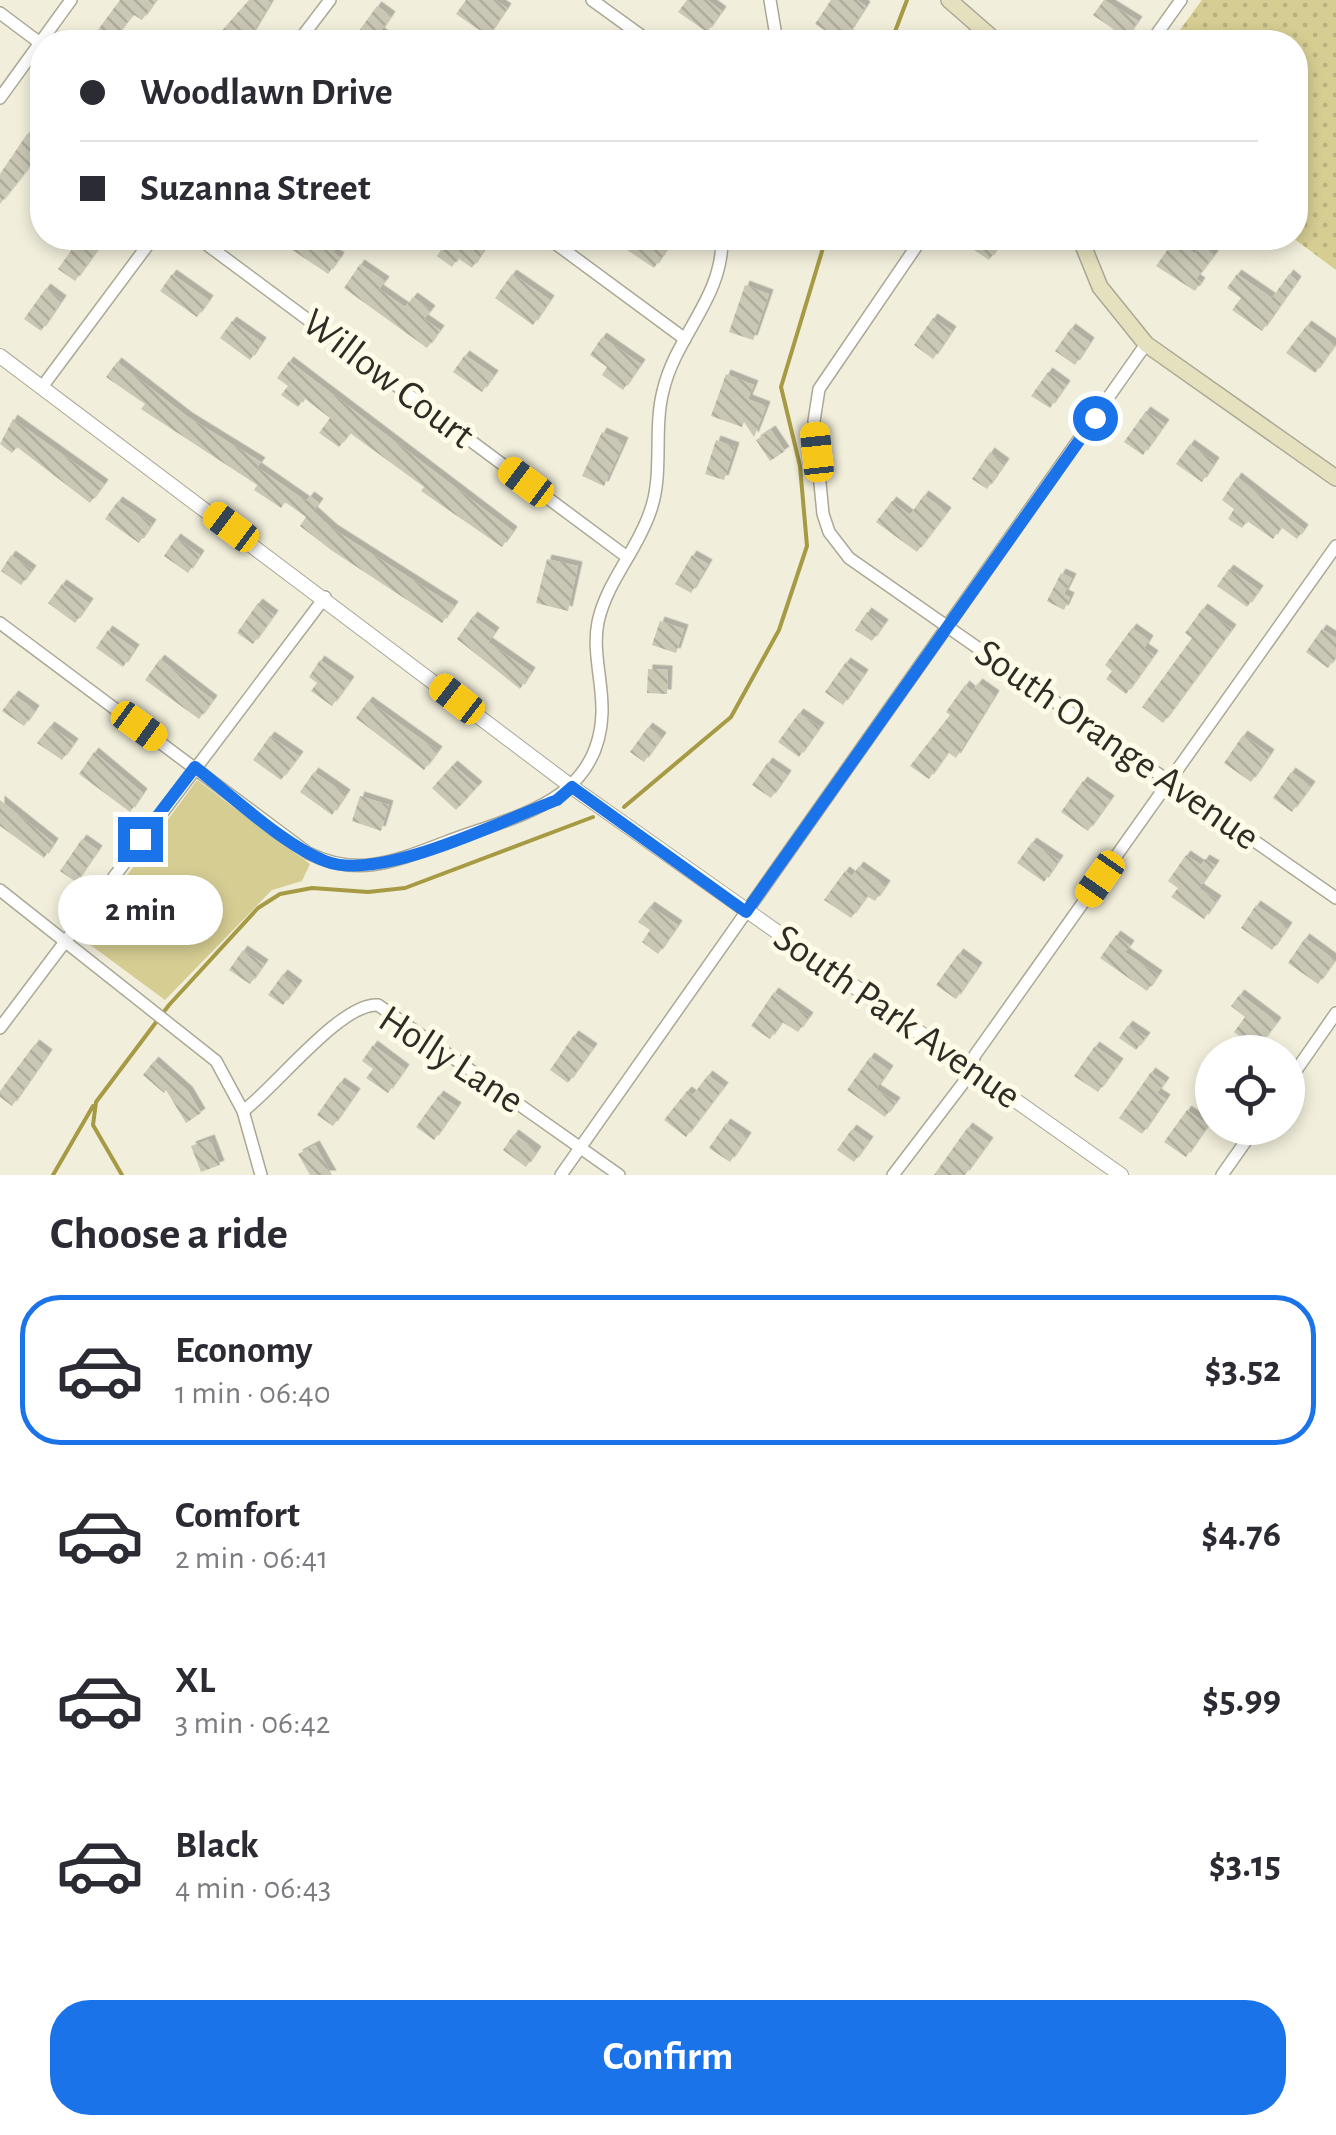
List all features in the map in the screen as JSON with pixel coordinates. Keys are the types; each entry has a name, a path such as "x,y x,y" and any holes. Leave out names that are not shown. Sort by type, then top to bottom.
{"main road":[{"path":"949,0 983,30"},
{"path":"1085,250 1106,296 1146,344 1336,478"}],"street":[{"path":"49,30 71,0"},
{"path":"307,30 330,0"},
{"path":"592,0 633,30"},
{"path":"770,0 776,30"},
{"path":"1160,30 1181,0"},
{"path":"0,13 30,36"},
{"path":"0,98 30,57"},
{"path":"42,387 144,250"},
{"name":"Willow Court","path":"214,250 627,556"},
{"path":"564,250 685,339"},
{"path":"0,623 308,853 348,868 389,864 557,800 572,787 596,752 600,733 598,623 650,512 662,395 685,339 714,290 722,250"},
{"name":"South Orange Avenue","path":"914,250 819,388 814,421 823,514 830,532 849,558 1336,898"},
{"path":"561,1175 1146,344"},
{"name":"South Park Avenue","path":"0,356 325,597 572,787 1121,1175"},
{"path":"894,1175 1336,546"},
{"path":"0,1028 325,597"},
{"path":"0,890 216,1060 243,1111 261,1175"},
{"name":"Holly Lane","path":"243,1111 316,1042 362,1007 374,1004 619,1175"},
{"path":"1305,1057 1336,1012"},
{"path":"1222,1175 1243,1145"}],"shaded area":[{"path":"1202,0 1336,0 1336,270 1308,249 1308,30 1180,30"},
{"path":"197,780 310,864 302,881 272,890 165,1000 81,938"}],"building":[{"path":"120,0 156,0 142,20 134,15 121,30 98,30"},
{"path":"249,0 272,0 254,30 223,30"},
{"path":"466,0 495,0 507,8 492,30 479,30 456,14"},
{"path":"687,0 707,0 722,11 708,30 678,12"},
{"path":"831,0 857,0 866,6 851,30 824,30 815,24"},
{"path":"1104,0 1138,21 1132,30 1115,30 1093,15"},
{"path":"377,6 391,16 381,30 360,30"},
{"path":"27,134 30,166 0,204 0,174"},
{"path":"71,250 97,250 75,281 58,269"},
{"path":"292,250 334,250 340,257 328,274"},
{"path":"441,250 483,251 472,268 458,258 452,267 437,256"},
{"path":"627,250 666,250 654,268"},
{"path":"974,250 996,250 989,260"},
{"path":"1167,250 1190,250 1195,254 1208,250 1214,255 1196,279 1201,282 1195,291 1156,266"},
{"path":"360,264 385,281 379,289 405,307 413,297 431,310 424,319 440,330 427,348 344,288"},
{"path":"172,274 209,300 197,317 160,291"},
{"path":"512,274 550,300 533,325 495,298"},
{"path":"1237,274 1272,298 1289,274 1297,281 1262,331 1232,310 1241,298 1227,288"},
{"path":"745,285 769,294 753,340 729,332"},
{"path":"46,288 62,300 41,331 24,319"},
{"path":"933,318 952,331 933,359 914,345"},
{"path":"232,321 262,342 250,360 220,338"},
{"path":"1307,325 1335,345 1315,373 1286,353"},
{"path":"1071,328 1090,342 1075,365 1055,351"},
{"path":"602,337 641,364 623,390 602,375 607,367 590,355"},
{"path":"465,355 494,375 482,392 453,372"},
{"path":"289,361 513,531 502,547 421,491 424,487 350,433 339,447 319,433 330,418 304,398 298,407 281,395 288,386 277,378"},
{"path":"117,362 188,417 261,462 257,467 306,501 310,496 319,503 313,511 333,529 454,606 442,623 331,550 300,526 306,517 285,502 281,508 254,490 257,485 141,409 145,404 106,377"},
{"path":"1048,372 1066,385 1050,408 1031,396"},
{"path":"726,374 754,385 748,399 766,406 754,437 744,422 742,427 711,416"},
{"path":"1146,411 1165,424 1143,455 1124,442"},
{"path":"13,419 104,484 90,503 17,447 12,453 0,444"},
{"path":"771,430 785,451 770,461 756,440"},
{"path":"602,432 624,442 604,486 582,476"},
{"path":"716,440 735,447 724,480 705,474"},
{"path":"1190,444 1215,462 1202,482 1176,464"},
{"path":"990,452 1005,463 987,489 972,479"},
{"path":"1237,477 1304,529 1297,539 1281,527 1273,539 1247,521 1242,528 1228,519 1234,509 1222,500"},
{"path":"924,495 947,512 917,552 876,522 892,501 910,515"},
{"path":"118,501 152,524 139,543 105,519"},
{"path":"176,538 200,555 188,573 164,556"},
{"path":"11,555 32,570 21,585 1,571"},
{"path":"692,555 708,564 691,593 675,584"},
{"path":"547,559 578,566 568,611 536,603"},
{"path":"1229,569 1259,590 1247,607 1217,586"},
{"path":"1061,573 1072,578 1064,594 1070,597 1064,610 1047,601"},
{"path":"62,584 89,603 75,623 48,603"},
{"path":"258,603 274,615 253,644 237,633"},
{"path":"1203,608 1232,629 1163,723 1142,707 1192,638 1185,633"},
{"path":"867,612 884,624 872,641 855,630"},
{"path":"473,616 495,632 488,642 531,672 520,689 457,639"},
{"path":"660,621 684,629 676,653 652,645"},
{"path":"1132,628 1149,640 1144,648 1154,655 1126,694 1106,679 1112,671 1105,665"},
{"path":"1322,629 1336,638 1336,657 1328,668 1306,652"},
{"path":"108,630 135,649 123,667 96,648"},
{"path":"160,659 213,700 199,719 145,680"},
{"path":"320,660 350,681 332,706 311,691 317,683 309,677"},
{"path":"846,662 864,674 843,705 825,692"},
{"path":"648,669 668,670 667,694 647,693"},
{"path":"978,683 995,695 956,758 948,752 929,779 910,766 950,715 946,712 965,685 972,691"},
{"path":"14,695 35,710 24,726 2,711"},
{"path":"368,701 438,751 424,770 356,718"},
{"path":"799,713 820,727 799,757 778,742"},
{"path":"50,726 74,743 62,760 37,743"},
{"path":"648,727 662,737 644,762 630,752"},
{"path":"1243,735 1270,754 1251,782 1224,763"},
{"path":"270,736 299,756 281,780 253,760"},
{"path":"94,752 143,793 130,812 79,774"},
{"path":"768,762 787,775 771,798 752,785"},
{"path":"453,765 478,786 456,810 432,788"},
{"path":"314,772 346,794 332,815 300,792"},
{"path":"1291,772 1311,786 1292,812 1273,798"},
{"path":"1083,781 1110,800 1088,831 1061,812"},
{"path":"360,796 389,805 381,831 352,821"},
{"path":"0,800 54,843 44,858 0,826"},
{"path":"82,839 98,850 76,882 60,871"},
{"path":"1032,842 1059,860 1044,882 1017,863"},
{"path":"1186,855 1201,865 1205,859 1215,865 1199,888 1217,900 1204,919 1171,897 1178,888 1168,881"},
{"path":"859,866 886,885 875,901 867,896 851,918 824,900 845,871 852,876"},
{"path":"1256,905 1288,927 1272,950 1241,928"},
{"path":"650,906 678,925 658,954 642,942 650,930 638,922"},
{"path":"1116,935 1130,945 1125,952 1158,975 1147,991 1100,958"},
{"path":"1305,938 1335,960 1318,984 1288,963"},
{"path":"243,950 264,964 250,984 229,970"},
{"path":"959,953 978,967 956,999 936,985"},
{"path":"283,974 298,985 283,1005 268,995"},
{"path":"774,992 809,1017 798,1032 782,1022 770,1039 751,1026"},
{"path":"1240,994 1277,1022 1267,1035 1238,1035 1234,1032 1245,1017 1231,1006"},
{"path":"1128,1025 1146,1037 1136,1050 1119,1038"},
{"path":"574,1035 593,1048 568,1083 550,1070"},
{"path":"35,1044 48,1054 12,1106 0,1097 0,1091"},
{"path":"373,1045 405,1069 388,1093 366,1078 373,1069 362,1061"},
{"path":"1095,1046 1119,1063 1098,1092 1074,1076"},
{"path":"870,1057 889,1070 876,1089 896,1102 885,1117 847,1090"},
{"path":"154,1061 188,1091 201,1113 186,1123 166,1090 164,1093 143,1075"},
{"path":"1151,1072 1165,1082 1157,1093 1166,1099 1142,1134 1119,1118"},
{"path":"708,1075 724,1087 686,1137 664,1120 687,1091 693,1095"},
{"path":"340,1082 356,1093 333,1126 317,1115"},
{"path":"439,1095 457,1107 434,1140 416,1127"},
{"path":"1187,1110 1195,1116 1195,1144 1186,1157 1164,1142"},
{"path":"726,1123 747,1137 730,1162 709,1148"},
{"path":"968,1127 989,1142 965,1175 934,1175"},
{"path":"852,1129 869,1141 854,1162 837,1150"},
{"path":"514,1134 537,1151 526,1167 503,1150"},
{"path":"210,1139 220,1165 201,1172 191,1146"},
{"path":"315,1145 332,1175 310,1175 298,1154"}],"waterway":[{"path":"896,30 907,0"},
{"path":"624,807 731,717 779,630 807,546 800,466 781,387 822,250"},
{"path":"122,1175 93,1125 96,1102 169,1005 258,908 280,894 312,888 368,892 405,888 593,817"},
{"path":"53,1175 93,1106"}],"route":[{"path":"140,839 195,767 308,853 348,868 389,864 557,800 572,787 746,912 1095,418"}]}
